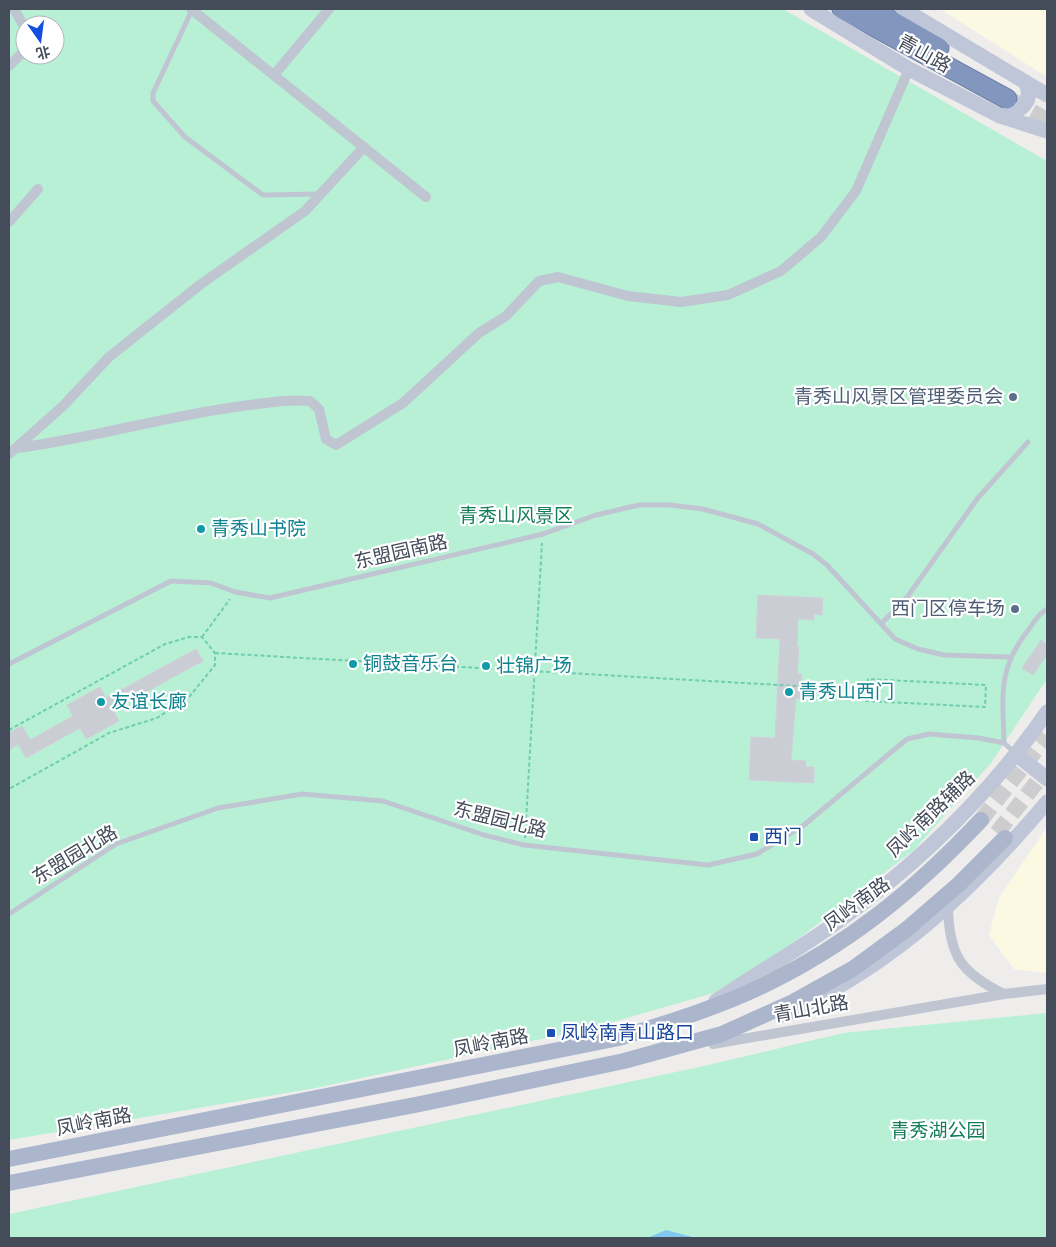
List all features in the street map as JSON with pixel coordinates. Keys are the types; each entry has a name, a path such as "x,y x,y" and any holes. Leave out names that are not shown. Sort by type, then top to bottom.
{"highway":[{"name":"青山路","path":"842,9 1011,97"},
{"name":"青山路","path":"871,9 1011,97"}],"main road":[{"name":"凤岭南路","path":"9,1159 618,1038 702,1012 788,973 849,936 898,901 940,864 981,820"},
{"path":"9,1183 410,1106 624,1061 721,1026 781,998 848,960 910,916 1001,836"}],"street":[{"path":"191,9 426,197"},
{"path":"274,75 329,9"},
{"path":"811,9 908,69 1011,97 1047,95"},
{"path":"903,9 1046,126"},
{"path":"13,451 211,410 294,400 310,401 319,409 326,439 336,445 403,403 479,333 506,316 539,281 558,277 628,296 681,302 728,295 781,272 821,237 856,191 908,69"},
{"path":"13,451 64,406 109,357 201,284 305,211 364,148"},
{"path":"9,222 38,189"},
{"name":"凤岭南路辅路","path":"702,1012 760,971 839,921 930,848 1017,755 1047,712"},
{"path":"1017,755 1047,778"},
{"path":"720,1043 812,1002 859,975 913,937 984,873 1047,802"},
{"path":"948,907 952,941 960,961 979,981 1004,994"},
{"name":"青山北路","path":"624,1061 1004,994 1047,989"}],"lane":[{"path":"191,9 153,93 153,101 184,137 263,195 321,194"},
{"path":"882,624 908,596 977,498 1028,442"},
{"name":"东盟园南路","path":"9,664 171,581 211,583 235,592 270,598 543,534 596,515 639,505 703,509 758,524 813,554 827,565 895,639 918,649 944,655 1010,657"},
{"path":"1017,755 1004,743 1002,686 1010,657 1022,638 1047,609"},
{"name":"东盟园北路","path":"9,914 116,844 218,808 302,794 383,801 484,835 524,845 708,865 757,854 804,825 906,739 930,734 978,738 1004,743"}],"path":[{"path":"524,845 543,534"},
{"path":"202,637 235,592"},
{"path":"9,730 166,644 190,637 202,637"},
{"path":"9,789 109,733 157,718 190,696 215,665 215,653 202,637"},
{"path":"215,653 867,690"},
{"path":"868,679 986,686 985,707 866,701 867,690 868,679"}],"shaded area":[{"path":"940,9 1047,9 1047,77"},
{"path":"1047,827 1047,973 1014,969 989,935 999,898"}],"green space":[{"name":"青秀山风景区","path":"9,9 783,9 1047,161 1047,679 991,763 914,850 793,943 714,993 588,1029 316,1088 9,1140"},
{"name":"青秀湖公园","path":"1047,1013 1047,1238 9,1238 9,1214 704,1066 843,1033"}],"water":[{"path":"666,1230 696,1238 647,1238"}],"building":[{"name":"青秀山西门","path":"758,595 823,598 822,615 814,614 814,620 798,619 797,647 799,647 797,674 802,674 801,699 796,698 791,760 806,761 806,767 814,767 814,783 749,780 751,737 775,738 780,639 756,638"},
{"path":"1041,640 1047,645 1047,655 1033,675 1022,668"},
{"name":"友谊长廊","path":"196,649 203,661 113,710 119,721 86,739 80,728 26,758 18,744 9,750 9,733 22,726 30,740 73,716 67,705 100,687 106,698"}],"tunnel":[{"path":"1007,99 1047,122"},
{"path":"981,820 1047,736"},
{"path":"997,833 1047,769"}],"place":[{"name":"青秀山风景区管理委员会","path":"1013,397"},
{"name":"青秀山书院","path":"201,529"},
{"name":"西门区停车场","path":"1015,609"},
{"name":"铜鼓音乐台","path":"353,664"},
{"name":"壮锦广场","path":"486,666"},
{"name":"青秀山西门","path":"789,692"},
{"name":"友谊长廊","path":"101,702"},
{"name":"西门","path":"754,837"},
{"name":"凤岭南青山路口","path":"551,1033"}]}
